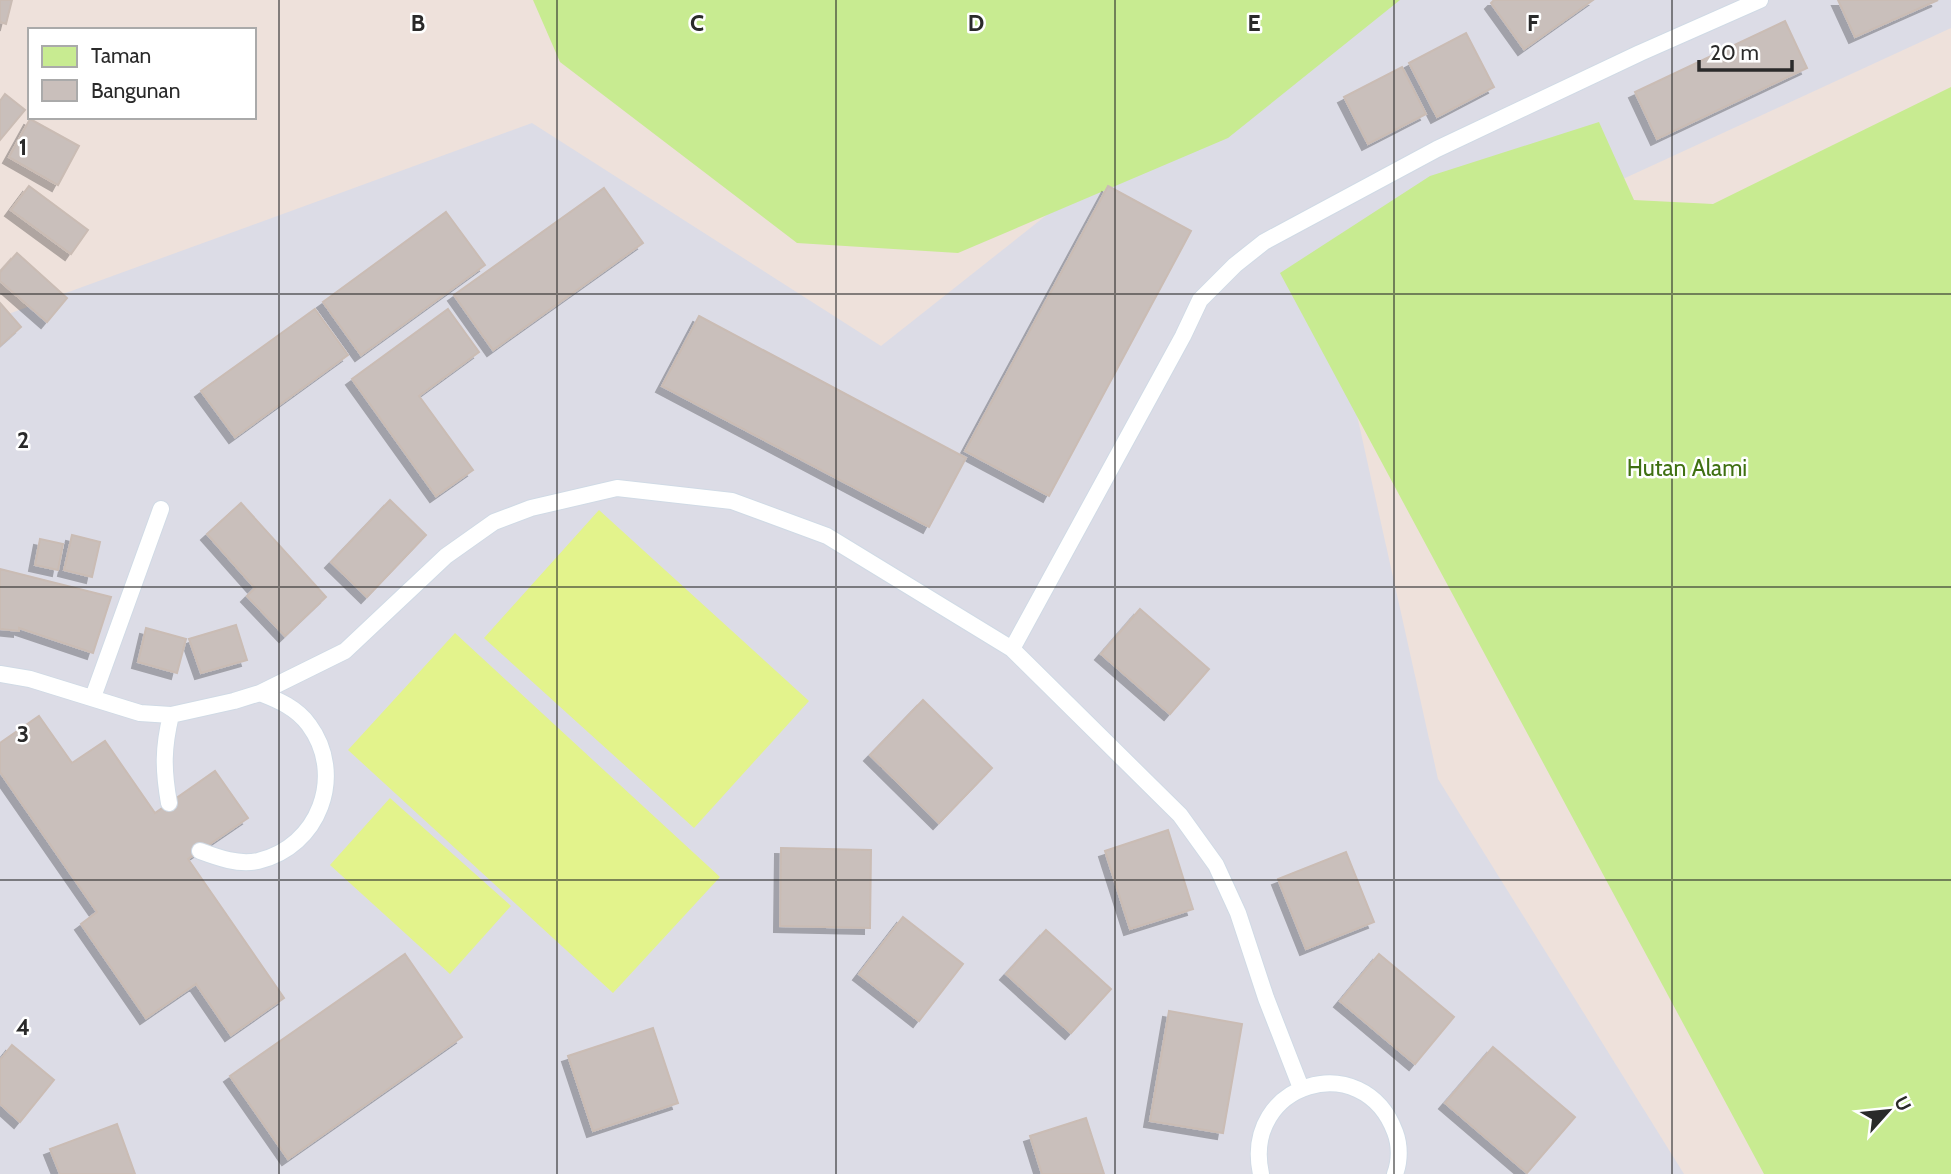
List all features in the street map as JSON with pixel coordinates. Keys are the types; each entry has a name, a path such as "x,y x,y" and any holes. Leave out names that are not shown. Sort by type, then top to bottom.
{"lane":[{"path":"1012,649 1183,336 1200,300 1235,265 1264,242 1437,149 1640,53 1760,0"},
{"path":"0,674 93,697 141,713 171,715 195,711 260,693 345,651 446,556 495,522 531,508 617,488 732,501 827,536 1012,649 1180,815 1216,865 1238,914 1266,998 1301,1087"},
{"path":"93,697 161,509"},
{"path":"200,851 228,861 257,861 284,851 307,833 322,808 327,779 323,750 309,724 287,704 260,693"},
{"path":"169,803 163,774 164,744 171,715"},
{"path":"1261,1174 1258,1162 1259,1139 1267,1118 1282,1100 1301,1087 1326,1083 1351,1087 1373,1099 1390,1118 1398,1142 1398,1167 1395,1174"}],"shaded area":[{"path":"1319,0 1951,0 1951,28 1334,312 1438,779 1684,1174 0,1174 0,317 532,123 881,346"}],"green space":[{"path":"533,0 1400,0 1228,138 958,253 797,243 560,62"},
{"name":"Hutan Alami","path":"1951,87 1951,1174 1764,1174 1280,273 1430,176 1599,122 1634,200 1713,204"},
{"path":"599,510 809,701 694,828 484,638"},
{"path":"455,633 720,877 613,993 348,750"},
{"path":"390,798 511,906 450,974 330,865"}],"building":[{"path":"0,0 12,0 6,24 0,22"},
{"path":"1494,0 1593,0 1524,49 1491,3"},
{"path":"1838,0 1938,0 1855,37"},
{"path":"1785,21 1807,68 1657,139 1635,92"},
{"path":"1466,33 1494,87 1437,117 1409,63"},
{"path":"1402,67 1426,114 1368,144 1344,97"},
{"path":"5,94 25,110 0,140 0,101"},
{"path":"30,119 79,146 58,185 9,157"},
{"path":"29,186 88,230 71,254 11,210"},
{"path":"1108,186 1191,231 1049,496 965,451"},
{"path":"604,188 643,243 493,350 454,295"},
{"path":"446,212 485,265 361,355 323,302"},
{"path":"17,253 67,298 47,322 0,281 0,272"},
{"path":"0,303 21,327 0,346"},
{"path":"315,309 348,355 235,437 201,391"},
{"path":"448,309 479,352 419,396 473,470 436,496 352,379"},
{"path":"699,316 966,458 929,527 662,386"},
{"path":"390,500 426,535 367,597 331,562"},
{"path":"241,503 326,597 285,636 247,596 255,588 207,534"},
{"path":"72,535 100,542 92,577 64,570"},
{"path":"40,539 63,544 58,570 35,565"},
{"path":"0,569 111,597 93,653 19,628 19,631 0,629"},
{"path":"1140,609 1209,669 1170,714 1101,654"},
{"path":"236,625 247,660 201,673 189,639"},
{"path":"146,628 186,639 177,673 138,662"},
{"path":"923,700 992,768 939,823 870,755"},
{"path":"39,716 72,763 105,741 155,813 215,771 248,818 188,859 284,998 231,1035 196,984 146,1018 81,924 97,912 0,772 0,743"},
{"path":"1168,830 1193,909 1130,929 1105,851"},
{"path":"781,848 871,850 870,928 780,926"},
{"path":"1346,852 1374,922 1306,949 1278,879"},
{"path":"903,917 963,964 919,1021 859,974"},
{"path":"1046,930 1111,989 1071,1033 1006,974"},
{"path":"405,954 462,1037 288,1159 230,1076"},
{"path":"1379,954 1454,1017 1415,1064 1340,1001"},
{"path":"1169,1011 1242,1024 1223,1133 1150,1121"},
{"path":"653,1028 678,1103 593,1131 568,1056"},
{"path":"12,1045 54,1080 20,1122 0,1104 0,1060"},
{"path":"1493,1047 1575,1117 1527,1173 1445,1103"},
{"path":"1086,1118 1104,1174 1042,1174 1030,1136"},
{"path":"117,1124 135,1174 60,1174 50,1149"}]}
